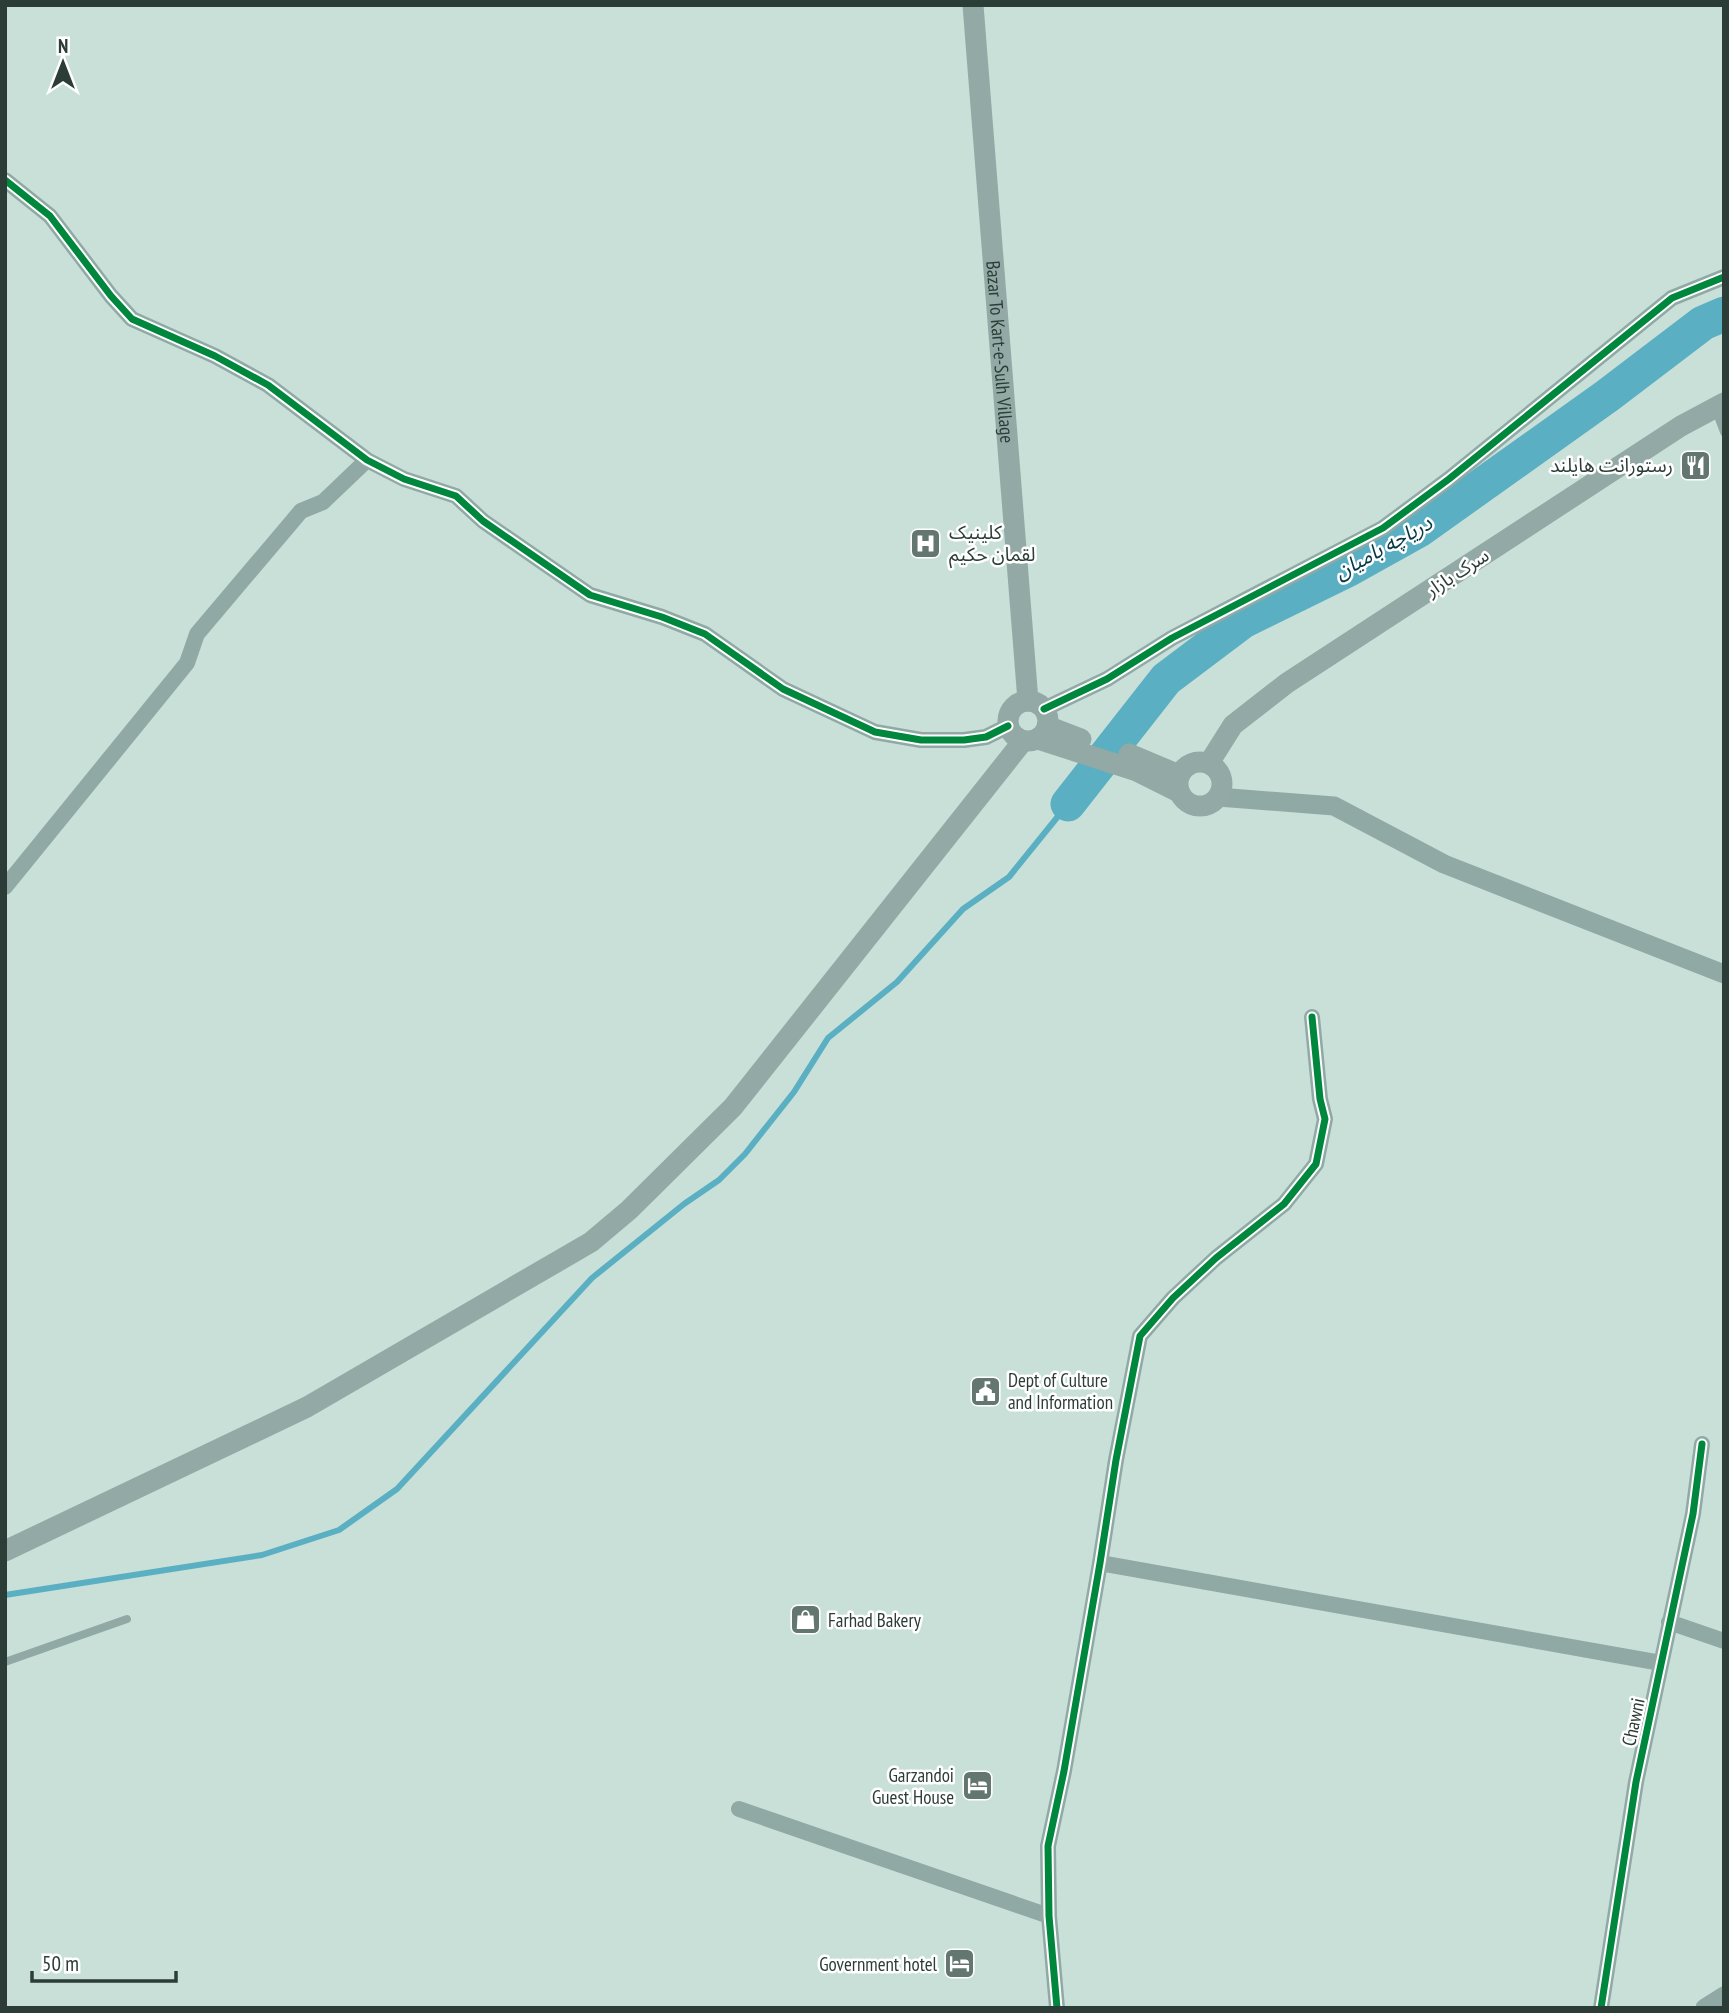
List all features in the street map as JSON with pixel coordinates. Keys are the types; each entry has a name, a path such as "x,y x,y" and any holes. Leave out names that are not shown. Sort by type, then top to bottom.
{"main road":[{"name":"Bazar To Kart-e-Sulh Village","path":"973,5 1036,723"},
{"name":"سرک بازار","path":"1209,763 1233,725 1287,683 1719,405"},
{"path":"1036,723 1013,736 1007,720 1016,704 1036,723 1073,744 1140,765 1179,783"},
{"path":"5,1551 307,1408 591,1242 629,1210 733,1107 1036,723"},
{"path":"1195,762 1209,763 1222,778 1219,797 1209,805 1197,806 1186,802 1179,783 1183,769 1195,762"}],"street":[{"path":"5,180 50,216 111,296 132,319 215,356 268,385 367,460 404,480 456,496 483,521 590,595 662,617 705,634 783,689 875,732 921,740 964,740 986,737 1008,726"},
{"path":"1036,723 1172,638 1383,528 1449,479 1672,298 1724,277"},
{"path":"5,887 187,663 197,634 300,511 323,502 367,460"},
{"path":"1219,797 1334,806 1444,864 1724,974"},
{"path":"1057,2008 1049,1916 1048,1846 1140,1336 1173,1298 1216,1258 1284,1204 1316,1164 1325,1119 1320,1099 1312,1017"},
{"name":"Chawni","path":"1601,2008 1636,1782 1693,1514 1702,1444"},
{"path":"1100,1563 1661,1663"},
{"path":"1669,1622 1724,1641"},
{"path":"738,1810 1049,1916"},
{"path":"1706,2008 1724,1996"}],"lane":[{"path":"1719,405 1724,432"},
{"path":"5,1662 127,1619"}],"waterway":[{"name":"دریاچه بامیان","path":"1068,804 1166,679 1243,621 1349,569 1419,530 1607,396 1703,323 1724,314"},
{"path":"5,1595 262,1555 339,1530 397,1489 592,1278 684,1204 719,1180 745,1154 794,1092 828,1038 897,982 963,909 1009,877 1068,804"}],"cycle path":[{"path":"5,180 50,216 111,296 132,319 215,356 268,385 367,460 404,479 456,496 483,521 590,595 662,617 705,634 783,689 875,732 921,740 964,740 986,737 1008,726"},
{"path":"1044,709 1107,679 1172,638 1383,528 1449,479 1672,298 1724,277"},
{"path":"1057,2008 1049,1916 1048,1846 1064,1771 1116,1460 1140,1336 1173,1298 1216,1258 1284,1204 1316,1164 1325,1119 1320,1099 1312,1017"},
{"path":"1601,2008 1636,1782 1693,1514 1702,1444"}],"place":[{"name":"رستورانت هایلند","path":"1696,465"},
{"name":"کلینیک لقمان حکیم","path":"926,543"},
{"name":"Dept of Culture and Information","path":"985,1391"},
{"name":"Farhad Bakery","path":"805,1620"},
{"name":"Garzandoi Guest House","path":"977,1786"},
{"name":"Government hotel","path":"960,1964"}]}
